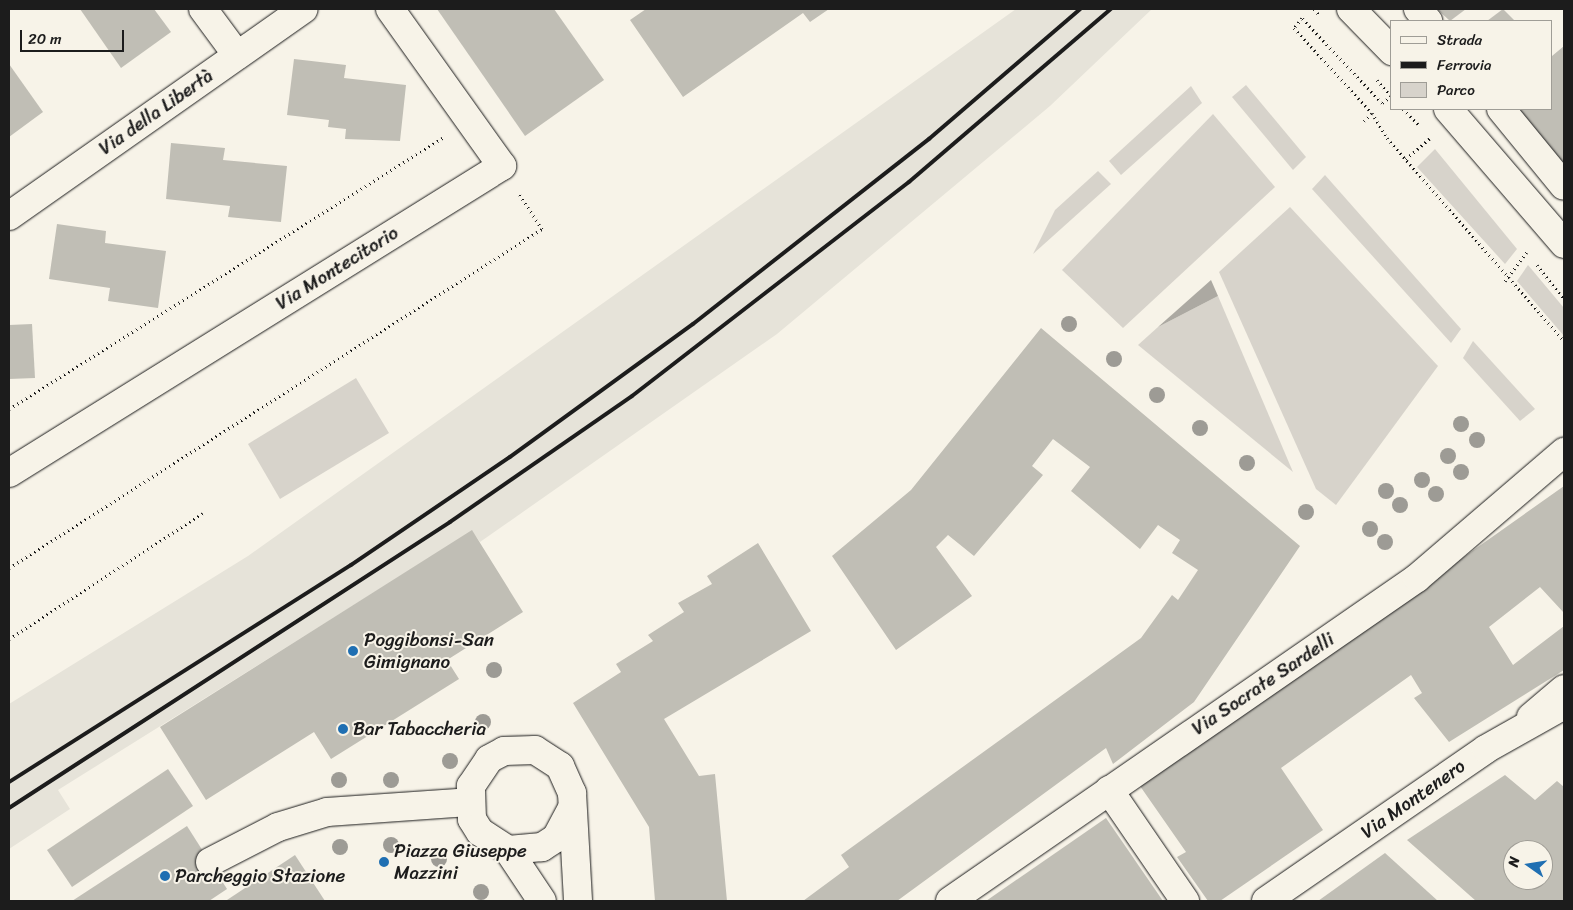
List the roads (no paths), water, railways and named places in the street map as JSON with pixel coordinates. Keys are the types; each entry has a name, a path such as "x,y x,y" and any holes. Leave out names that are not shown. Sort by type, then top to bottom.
{"street":[{"path":"203,9 237,55"},
{"name":"Via della Libertà","path":"9,216 304,9"},
{"name":"Via Montecitorio","path":"9,473 502,166 390,9"},
{"path":"1351,9 1390,49"},
{"path":"1418,9 1427,20"},
{"path":"1449,110 1564,244"},
{"path":"1502,110 1564,186"},
{"name":"Via Socrate Sardelli","path":"950,901 1418,578 1564,452"},
{"path":"1519,729 1564,689"},
{"name":"Via Montenero","path":"1266,901 1519,729 1564,705"},
{"path":"542,901 508,850 480,832 469,802 471,786 489,759 520,748 548,756 560,766 572,793 578,901"},
{"path":"1109,790 1185,901"},
{"path":"210,862 278,827 327,812 469,802"},
{"path":"508,850 533,850 556,838 572,808"}],"railway":[{"path":"9,782 351,565 510,457 693,324 929,139 1080,9"},
{"path":"9,808 450,522 632,396 909,182 1111,9"}],"place":[{"name":"Poggibonsi-San Gimignano","path":"353,651"},
{"name":"Bar Tabaccheria","path":"343,729"},
{"name":"Piazza Giuseppe Mazzini","path":"384,862"},
{"name":"Parcheggio Stazione","path":"165,876"}]}
